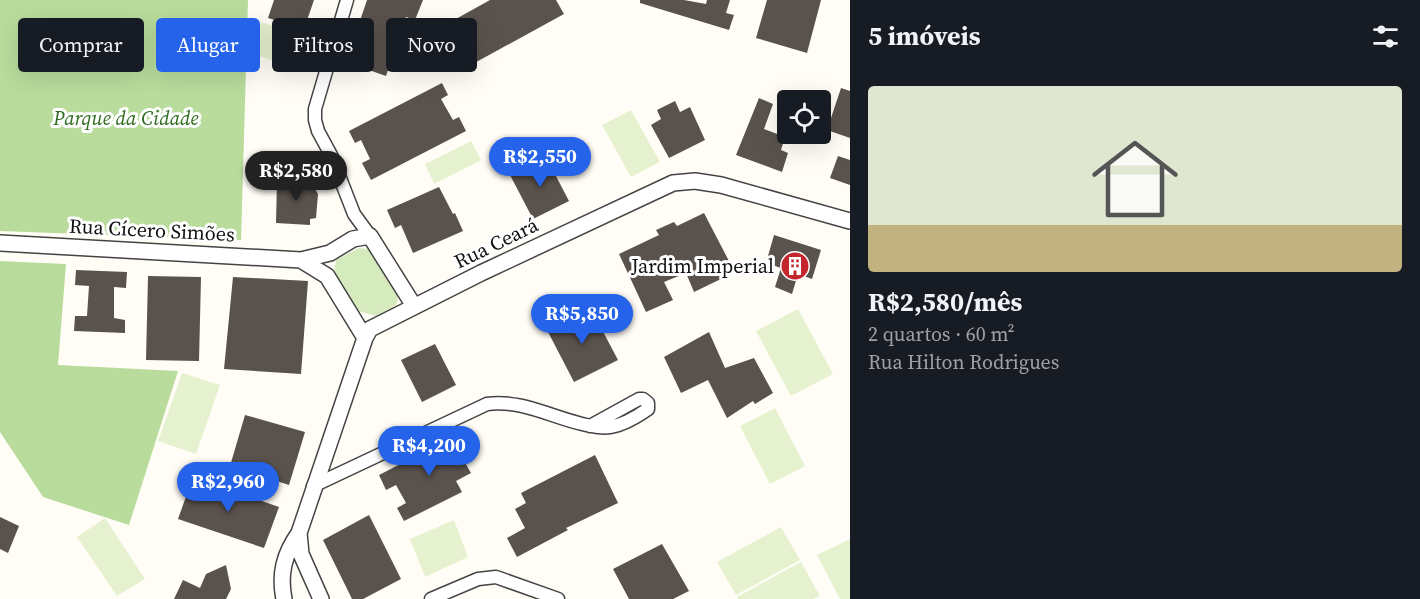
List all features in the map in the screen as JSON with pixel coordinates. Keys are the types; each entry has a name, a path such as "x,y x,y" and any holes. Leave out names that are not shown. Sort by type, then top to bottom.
{"street":[{"path":"347,0 315,109 315,120 354,214 414,306"},
{"name":"Rua Ceará","path":"365,338 370,329 414,306 673,183 695,181 721,185 850,221"},
{"path":"353,239 354,214"},
{"name":"Rua Cícero Simões","path":"0,243 301,260 330,253 353,239 370,236"},
{"path":"327,276 325,264 330,253"},
{"name":"Rua Cícero Simões","path":"301,260 327,276 365,338"},
{"path":"283,594 282,571 286,554 299,533 313,486 365,338"},
{"path":"313,486 487,404 510,403 590,426"},
{"path":"299,533 301,554 321,599"},
{"path":"431,599 472,581 496,577 558,599"},
{"path":"283,594 289,580 312,579"}],"green space":[{"name":"Parque da Cidade","path":"0,0 248,0 247,18 156,18 156,72 246,72 241,240 0,231"},
{"path":"261,22 272,25 272,60 260,56"},
{"path":"631,110 660,162 631,177 602,125"},
{"path":"471,141 481,160 434,184 425,164"},
{"path":"359,248 368,249 389,275 397,290 396,305 376,316 358,311 334,274 336,260"},
{"path":"0,261 66,264 58,365 178,371 129,525 43,497 0,432"},
{"path":"798,309 833,374 791,396 756,331"},
{"path":"182,373 220,385 196,454 158,441"},
{"path":"775,408 805,466 770,484 740,426"},
{"path":"105,518 145,579 117,596 77,537"},
{"path":"454,520 468,557 425,577 410,539"},
{"path":"781,527 800,560 736,595 717,562"},
{"path":"850,539 850,599 840,599 817,555"},
{"path":"801,562 820,596 813,599 738,599 737,597"}],"building":[{"path":"274,0 314,0 308,18 268,18"},
{"path":"367,0 423,0 416,18 386,18 386,76 374,72 374,18 361,18"},
{"path":"490,0 556,0 564,14 477,62 477,18 458,18"},
{"path":"640,0 684,0 706,4 707,0 730,0 726,13 734,15 729,30 640,3"},
{"path":"767,0 821,0 807,53 756,38"},
{"path":"442,83 448,95 441,99 453,120 459,117 466,131 371,180 362,163 370,159 361,140 355,143 349,131"},
{"path":"841,88 850,91 850,138 831,131 831,118"},
{"path":"759,98 773,104 764,129 777,134 777,144 783,144 781,150 788,153 782,172 736,155"},
{"path":"675,101 680,112 690,107 705,140 669,158 651,125 661,119 657,110"},
{"path":"838,156 850,160 850,185 830,178"},
{"path":"546,157 569,201 533,219 510,175"},
{"path":"277,180 311,182 318,194 316,218 310,219 310,225 276,223"},
{"path":"439,187 463,231 413,253 401,225 395,228 387,210"},
{"path":"704,213 730,263 718,269 723,278 694,292 686,273 664,282 673,300 646,312 619,254 659,235 656,230 674,222 677,226"},
{"name":"Jardim Imperial","path":"774,235 821,250 812,279 798,274 792,294 775,287 781,268 766,263"},
{"path":"76,270 127,272 126,288 114,287 114,318 125,320 125,333 74,331 75,316 87,316 89,286 75,285"},
{"path":"148,276 201,277 199,361 146,360"},
{"path":"233,277 308,281 301,374 224,369"},
{"path":"590,307 618,360 574,382 547,330"},
{"path":"709,332 725,368 754,358 773,393 755,404 753,401 727,418 708,380 681,393 664,357"},
{"path":"435,344 456,385 422,402 401,360"},
{"path":"245,415 305,432 289,485 230,466"},
{"path":"459,434 468,450 460,454 471,473 456,481 462,492 404,521 397,508 406,503 396,485 386,490 379,475"},
{"path":"595,455 618,503 566,528 568,530 517,557 507,538 525,528 515,509 526,503 521,493"},
{"path":"193,477 279,507 264,548 178,519"},
{"path":"369,515 401,579 363,599 352,599 323,540"},
{"path":"0,517 19,526 8,553 0,549"},
{"path":"662,544 689,591 673,599 629,599 613,569"},
{"path":"226,565 231,589 226,599 174,599 183,580 200,588 206,574"}],"place":[{"name":"Jardim Imperial","path":"795,266"}]}
